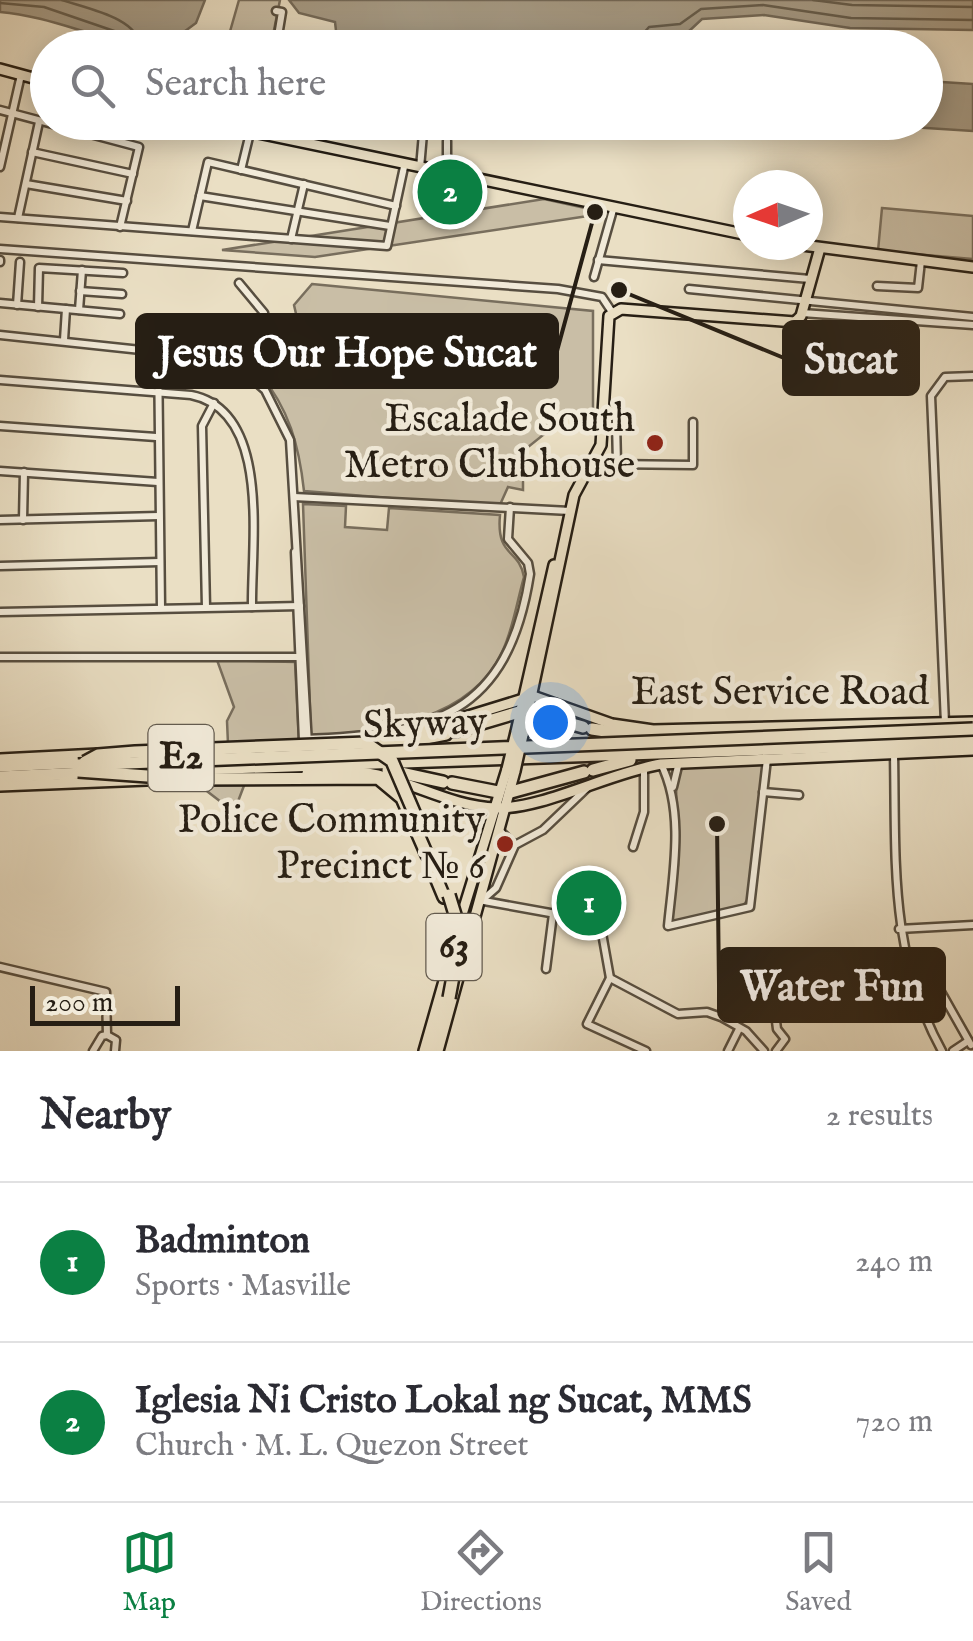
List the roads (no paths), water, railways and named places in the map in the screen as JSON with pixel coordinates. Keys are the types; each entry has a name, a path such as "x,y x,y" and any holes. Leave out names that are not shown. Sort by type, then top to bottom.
{"highway":[{"path":"361,750 451,733 524,712 588,728 676,739"},
{"name":"E2","path":"0,769 361,750 973,731"},
{"name":"E2","path":"0,769 679,758 973,731"},
{"name":"Skyway","path":"0,769 973,731"},
{"path":"366,743 392,761 430,854 402,798 388,783 371,776 189,779 78,768 98,756 135,752 366,743"},
{"path":"334,766 377,768 504,792 679,758"},
{"path":"431,1051 448,998 461,934 437,872"}],"main road":[{"path":"0,69 30,77"},
{"path":"282,140 733,232"},
{"path":"823,248 973,267"},
{"path":"0,769 387,740 528,696 550,573 560,553 570,512 602,438 607,321 612,312 788,322 804,308 816,260"},
{"name":"East Service Road","path":"528,696 612,724 653,730 946,723 973,731"},
{"name":"63","path":"431,1051 487,826 511,770 528,696"},
{"path":"0,786 356,772 492,808 506,808 543,800 592,773 679,758 973,750"},
{"name":"63","path":"431,1051 480,902 506,808 504,792"},
{"path":"487,826 498,830"}],"street":[{"path":"276,11 282,12 279,30"},
{"path":"0,167 3,140 21,75"},
{"path":"0,110 30,119"},
{"path":"18,218 35,140"},
{"path":"112,140 140,147 120,227"},
{"path":"241,170 248,140"},
{"path":"420,170 422,140"},
{"path":"446,176 447,142"},
{"path":"32,152 133,174"},
{"path":"192,232 208,162 396,206"},
{"path":"0,217 387,246 404,167"},
{"path":"26,184 127,200"},
{"path":"290,239 304,184"},
{"path":"200,196 390,226"},
{"path":"594,276 613,210"},
{"path":"0,250 558,290 602,297 612,312"},
{"path":"598,260 810,279"},
{"path":"876,286 918,288 921,260"},
{"path":"17,305 20,262"},
{"path":"38,307 39,268 123,274"},
{"path":"79,310 82,270"},
{"path":"230,363 264,313 239,284"},
{"path":"689,289 804,308 973,326"},
{"path":"80,291 122,294"},
{"path":"0,303 120,314"},
{"path":"804,308 973,318"},
{"path":"64,340 66,309"},
{"path":"0,335 158,350 230,363 265,390 279,410 290,440 300,657 309,743 398,730 454,710 485,687 510,648 530,574 528,563 508,538 510,509"},
{"path":"158,350 156,437 161,608"},
{"path":"946,723 931,396 945,377 973,376"},
{"path":"0,380 192,395 214,403 232,417 248,452 252,607"},
{"path":"206,607 202,426 214,403"},
{"path":"616,422 617,464"},
{"path":"595,457 617,464 694,464 693,422"},
{"path":"0,426 156,437"},
{"path":"0,471 158,482"},
{"path":"24,472 24,520"},
{"path":"294,498 570,512"},
{"path":"0,520 159,516"},
{"path":"0,566 160,562"},
{"path":"0,612 298,606"},
{"path":"0,656 300,657"},
{"path":"894,753 899,929 914,994 942,1051"},
{"path":"679,758 673,787 674,861 668,926 750,906 767,758"},
{"path":"661,764 673,787"},
{"path":"633,847 644,812 644,767"},
{"path":"480,902 498,881 515,845 543,830 592,773"},
{"path":"763,792 798,795"},
{"path":"498,830 515,845"},
{"path":"482,884 498,881"},
{"path":"480,902 600,922 610,978 587,1024 646,1051"},
{"path":"546,969 553,914"},
{"path":"899,929 973,925"},
{"path":"0,968 106,992 107,1036"},
{"path":"932,976 971,1043"},
{"path":"610,978 672,1012 707,1012 743,1030 764,1051"},
{"path":"760,991 795,982"},
{"path":"772,990 776,1029 785,1039 776,1051"},
{"path":"728,1051 743,1030"},
{"path":"93,1051 102,1036 116,1040 115,1051"},
{"path":"953,1051 971,1043"},
{"path":"963,1051 971,1043"}],"water":[{"path":"0,0 205,0 196,23 187,30 81,30 0,12"},
{"path":"289,0 973,0 973,30 850,28 764,15 702,19 690,30 336,30 335,22 299,13"},
{"path":"943,82 973,84 973,131 943,129"}],"tunnel":[{"path":"433,853 440,871"}],"place":[{"name":"Iglesia Ni Cristo Lokal ng Sucat, MMS","path":"450,192"},
{"name":"Jesus Our Hope Sucat","path":"595,212"},
{"name":"Sucat","path":"619,290"},
{"name":"Escalade South Metro Clubhouse","path":"655,443"},
{"name":"Water Fun","path":"717,824"},
{"name":"Police Community Precinct № 6","path":"505,844"},
{"name":"Badminton","path":"589,903"}]}
